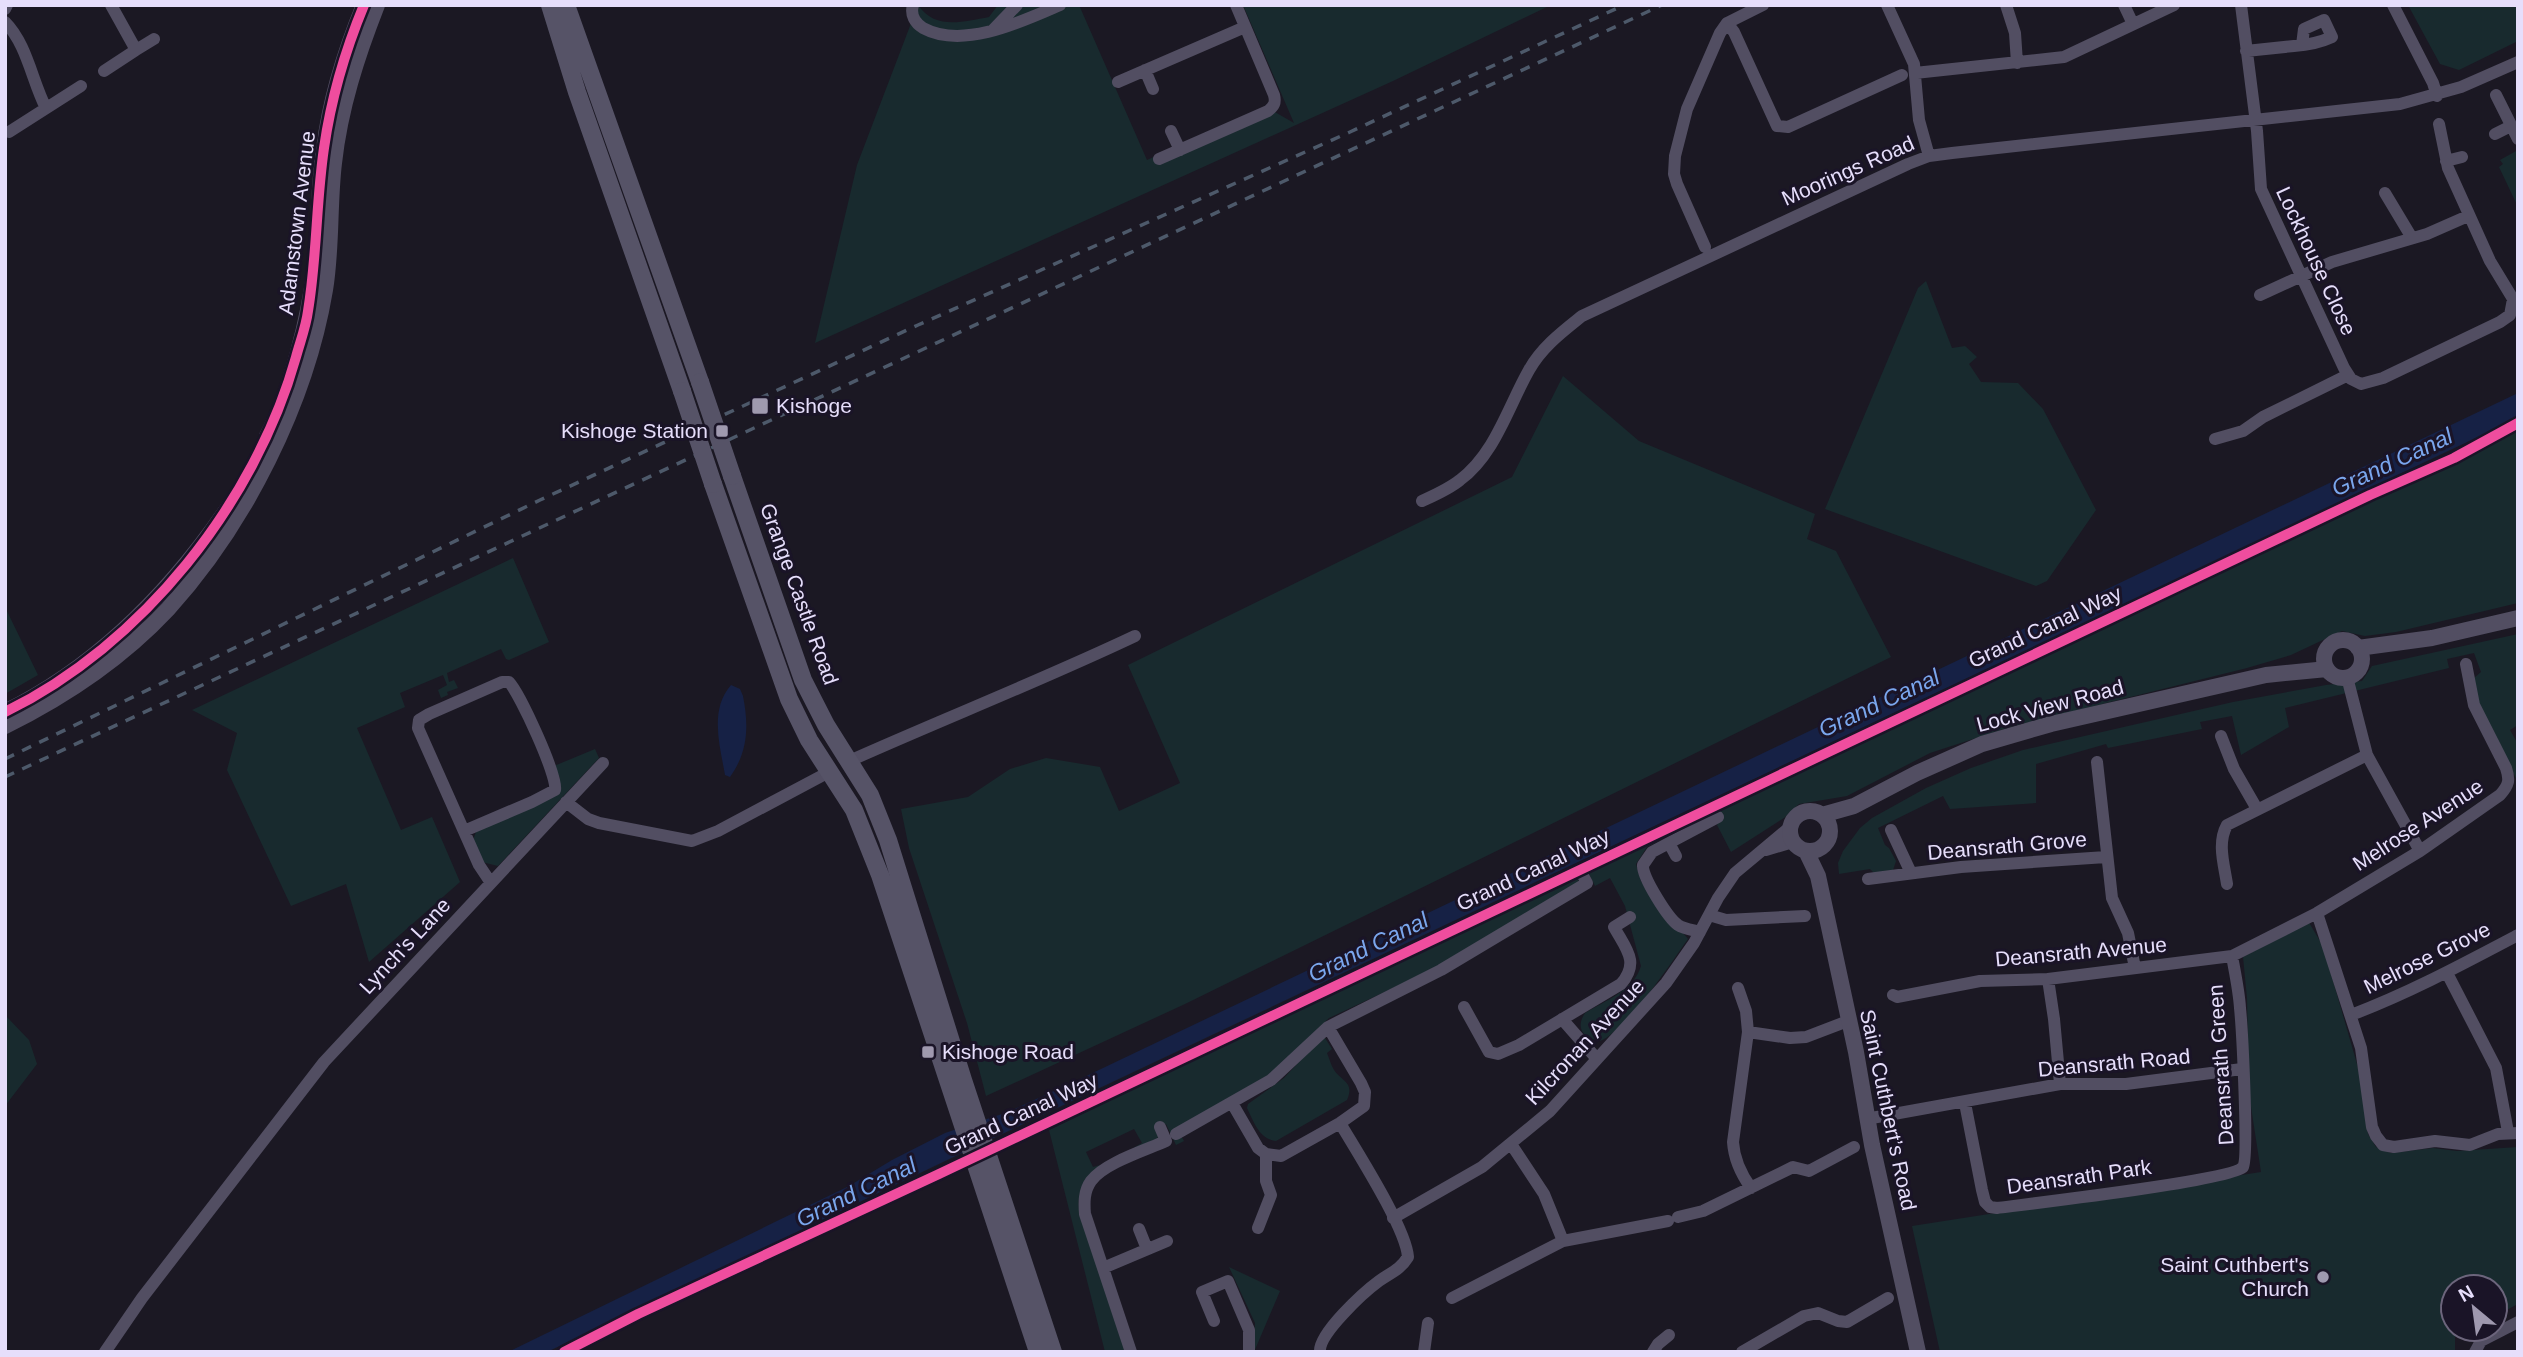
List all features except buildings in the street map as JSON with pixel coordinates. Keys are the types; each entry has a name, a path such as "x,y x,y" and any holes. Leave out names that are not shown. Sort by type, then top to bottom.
{"main road":[{"name":"Grange Castle Road","path":"550,5 577,92 789,699 809,740 854,810 957,1084 988,1179 1038,1352"},
{"name":"Grange Castle Road","path":"566,5 803,680 847,762 870,795 888,840 957,1084"},
{"name":"Grange Castle Road","path":"988,1179 1053,1352"}],"street":[{"path":"111,5 136,50"},
{"name":"Adamstown Avenue","path":"5,712 62,679 89,659 122,632 150,603 208,538 238,493 270,431 291,374 308,315 315,266 323,151 329,116 351,38 364,5"},
{"name":"Adamstown Avenue","path":"5,726 75,685 124,648 166,611 220,541 265,464 291,410 312,349 326,288 334,162 343,111 361,47 377,5"},
{"path":"912,5 914,20 920,27 945,36 993,31 1060,5"},
{"path":"993,31 1017,5"},
{"path":"1159,159 1268,111 1276,101 1236,5"},
{"path":"1705,247 1677,184 1674,174 1675,156 1688,109 1720,33 1727,23 1763,5"},
{"path":"1887,5 1911,56 1908,74 1929,156"},
{"path":"2006,5 2015,33 2017,63"},
{"path":"2124,5 2133,24"},
{"path":"1727,23 1734,32 1777,126 1788,127 1908,74 2064,57 2174,5"},
{"name":"Lockhouse Close","path":"2241,5 2261,189 2348,375"},
{"path":"2393,5 2437,96"},
{"path":"5,22 23,50 46,108"},
{"path":"1118,82 1245,27"},
{"path":"104,71 154,39"},
{"path":"2246,51 2302,46"},
{"name":"Moorings Road","path":"1422,501 1460,480 1479,462 1505,420 1530,369 1552,339 1582,316 1881,174 1929,156 2400,104 2437,96 2468,85 2518,62"},
{"path":"1145,70 1153,89"},
{"path":"9,132 81,86"},
{"path":"2497,95 2518,139"},
{"path":"2215,439 2243,431 2263,417 2348,375 2361,384 2383,378 2510,315 2513,299 2490,261 2468,216 2446,161 2439,124"},
{"path":"2495,134 2511,126"},
{"path":"1171,131 1180,150"},
{"path":"2446,161 2462,157"},
{"path":"2385,193 2412,238"},
{"path":"2260,295 2332,262 2446,227 2468,216"},
{"name":"Lock View Road","path":"1854,806 1822,815 1803,812 1793,821 1808,841 1854,806 1917,773 1982,744 2063,721 2326,662 2331,645 2342,640 2354,643 2360,655 2518,618"},
{"path":"847,762 1024,688 1135,636"},
{"path":"2326,662 2336,676 2347,677 2356,671 2360,655"},
{"name":"Melrose Avenue","path":"2270,936 2317,914 2420,850 2500,795 2507,787 2510,779 2474,705 2466,664"},
{"path":"2347,677 2367,755 2420,850"},
{"path":"464,831 555,790 551,768 523,705 509,682 502,682 419,720 418,728 479,865 491,883"},
{"path":"2221,736 2234,769 2257,808"},
{"path":"2227,884 2221,835 2227,825 2367,755"},
{"path":"2097,762 2112,898 2129,933 2135,968"},
{"name":"Lynch's Lane","path":"105,1352 142,1298 324,1062 603,763"},
{"path":"566,802 588,819 599,823 692,841 718,831 830,772"},
{"name":"Saint Cuthbert’s Road","path":"1822,815 1829,825 1808,841 1818,876 1866,1119 1918,1352"},
{"path":"1700,932 1675,923 1642,871 1647,856 1718,817"},
{"name":"Deansrath Grove","path":"1891,831 1911,873"},
{"name":"Kilcronan Avenue","path":"1393,1218 1482,1167 1550,1111 1666,983 1735,873 1762,851 1808,841"},
{"path":"1669,843 1676,856"},
{"name":"Deansrath Grove","path":"1868,878 1961,867 2106,857"},
{"path":"1176,1134 1271,1080 1328,1027 1441,970 1587,883 1581,872"},
{"path":"2317,914 2361,1048 2372,1127 2375,1136 2383,1144 2394,1147 2435,1141 2470,1145 2513,1132 2496,1068 2447,973"},
{"path":"1709,915 1726,920 1805,916"},
{"path":"1464,1007 1489,1052 1498,1054 1520,1045 1621,984 1628,976 1630,957 1614,927 1630,917"},
{"name":"Melrose Grove","path":"2351,1015 2385,1003 2518,935"},
{"name":"Deansrath Avenue","path":"1893,995 1897,998 1980,981 2048,979 2232,956 2270,936"},
{"name":"Deansrath Green","path":"2232,956 2241,1009 2246,1155 2245,1164 2239,1170"},
{"path":"2048,979 2060,1084"},
{"path":"1738,988 1746,1011 1748,1032 1733,1142 1742,1175 1751,1188"},
{"path":"1562,1019 1597,1059"},
{"path":"1748,1032 1790,1038 1806,1037 1848,1021"},
{"path":"1232,1103 1258,1148 1266,1154 1280,1156 1340,1123 1364,1106 1365,1092 1328,1027"},
{"name":"Deansrath Road","path":"1866,1119 2060,1084 2126,1084 2242,1069"},
{"name":"Deansrath Park","path":"1965,1102 1982,1190 1990,1207 2104,1193 2239,1170"},
{"path":"1320,1352 1319,1347 1326,1334 1352,1306 1382,1278 1395,1272 1408,1257 1408,1250 1393,1218 1340,1123"},
{"path":"1132,1352 1085,1214 1084,1198 1090,1182 1109,1167 1166,1141 1160,1127"},
{"path":"1511,1144 1544,1194 1563,1241"},
{"path":"1452,1298 1563,1241 1703,1212 1793,1167 1808,1171 1854,1147"},
{"path":"1258,1228 1271,1195 1266,1181 1266,1154"},
{"path":"1139,1229 1147,1249"},
{"path":"1103,1268 1167,1241"},
{"path":"1214,1321 1202,1292 1228,1281 1249,1329 1248,1352"},
{"path":"1742,1352 1804,1316 1818,1313 1847,1322 1888,1298"},
{"path":"2475,1352 2481,1341 2518,1322"},
{"path":"1424,1352 1428,1323"},
{"path":"1653,1352 1669,1335"}],"shaded area":[{"path":"918,5 932,18 950,22 989,17 998,5 1079,5 1147,160 1266,107 1294,123 1243,5 1551,5 1393,81 815,343 857,165"},
{"path":"2408,5 2518,5 2518,41 2459,70 2440,64"},
{"path":"2516,151 2518,207 2499,167 2503,164 2500,160"},
{"path":"1926,281 1952,348 1965,346 1977,357 1969,364 1981,382 2018,383 2043,409 2096,510 2047,581 2036,586 1825,509 1918,288"},
{"path":"1563,376 1639,441 1815,514 1807,539 1836,551 1891,657 1185,1004 986,1096 967,1023 909,848 901,809 968,797 1010,769 1046,758 1100,767 1119,811 1180,783 1128,665 1512,477"},
{"path":"2518,430 2518,603 2396,632 2365,636 2342,631 2291,655 2247,668 2010,727 1930,753 1847,796 1799,804 1784,818 1731,852 1717,825 1722,817 1715,810 1647,847 1636,864 1641,881 1688,939 1635,1011 1611,1035 1600,1041 1589,1038 1582,1032 1581,1023 1585,1013 1625,988 1632,982 1641,966 1625,906 1610,878 1595,886 1587,870"},
{"path":"513,558 549,642 509,660 501,649 447,673 449,682 454,680 458,688 447,692 448,695 441,698 438,690 447,685 443,675 400,693 405,707 357,728 401,830 432,817 460,882 369,962 346,884 291,906 227,770 237,733 192,710"},
{"path":"5,607 38,675 5,694"},
{"path":"2518,634 2518,725 2510,730 2518,744 2518,782 2478,705 2474,678 2481,672 2474,653 2447,659 2449,668 2285,708 2289,727 2241,755 2232,716 2200,722 2202,729 2108,748 2106,744 2036,764 2036,803 1950,809 1943,796 1878,828 1896,861 1893,870 1875,874 1870,869 1839,874 1838,863 1843,851 1860,828 1872,818 1926,788 1971,768 2023,750 2233,702 2362,681 2372,666"},
{"path":"595,749 599,758 498,866 482,862 473,840 476,832 560,787 560,778 554,766"},
{"path":"1577,873 1579,884 1440,966 1329,1018 1270,1074 1177,1129 1184,1141 1176,1145 1166,1124 1157,1129 1159,1136 1155,1141 1133,1148 1142,1143 1134,1129 1086,1152 1093,1167 1100,1165 1080,1193 1080,1216 1127,1352 1105,1352 1049,1130"},
{"path":"2308,921 2323,946 2359,1071 2368,1134 2376,1147 2391,1153 2433,1148 2457,1151 2518,1147 2518,1304 2509,1309 2509,1273 2439,1273 2439,1343 2455,1343 2455,1352 1940,1352 1912,1226 2261,1172 2249,1094 2247,998 2243,957"},
{"path":"5,1015 29,1040 37,1064 5,1106"},
{"path":"1321,1038 1325,1038 1332,1049 1327,1053 1334,1070 1348,1085 1347,1100 1276,1141 1270,1140 1258,1129 1247,1108 1248,1104 1284,1078"},
{"path":"1229,1267 1280,1291 1254,1352 1255,1323"}],"water":[{"name":"Grand Canal","path":"2518,393 2518,418 547,1352 508,1352 849,1186 945,1133 1008,1112 1080,1079"},
{"path":"731,685 740,689 743,696 746,738 736,768 730,777 725,775 718,717 724,695"}],"railway":[{"path":"5,759 540,500 918,325 1350,132 1624,5"},
{"path":"5,777 1662,5"}],"cycle path":[{"path":"5,712 55,683 103,649 146,609 186,564 222,516 252,465 277,411 306,323 327,130 340,75 364,5"},
{"name":"Grand Canal Way","path":"564,1352 638,1314 939,1174 2370,495 2454,458 2518,423"}],"place":[{"name":"Kishoge","path":"760,406"},
{"name":"Kishoge Station","path":"722,431"},
{"name":"Kishoge Road","path":"928,1052"},
{"name":"Saint Cuthbert's Church","path":"2323,1277"}]}
